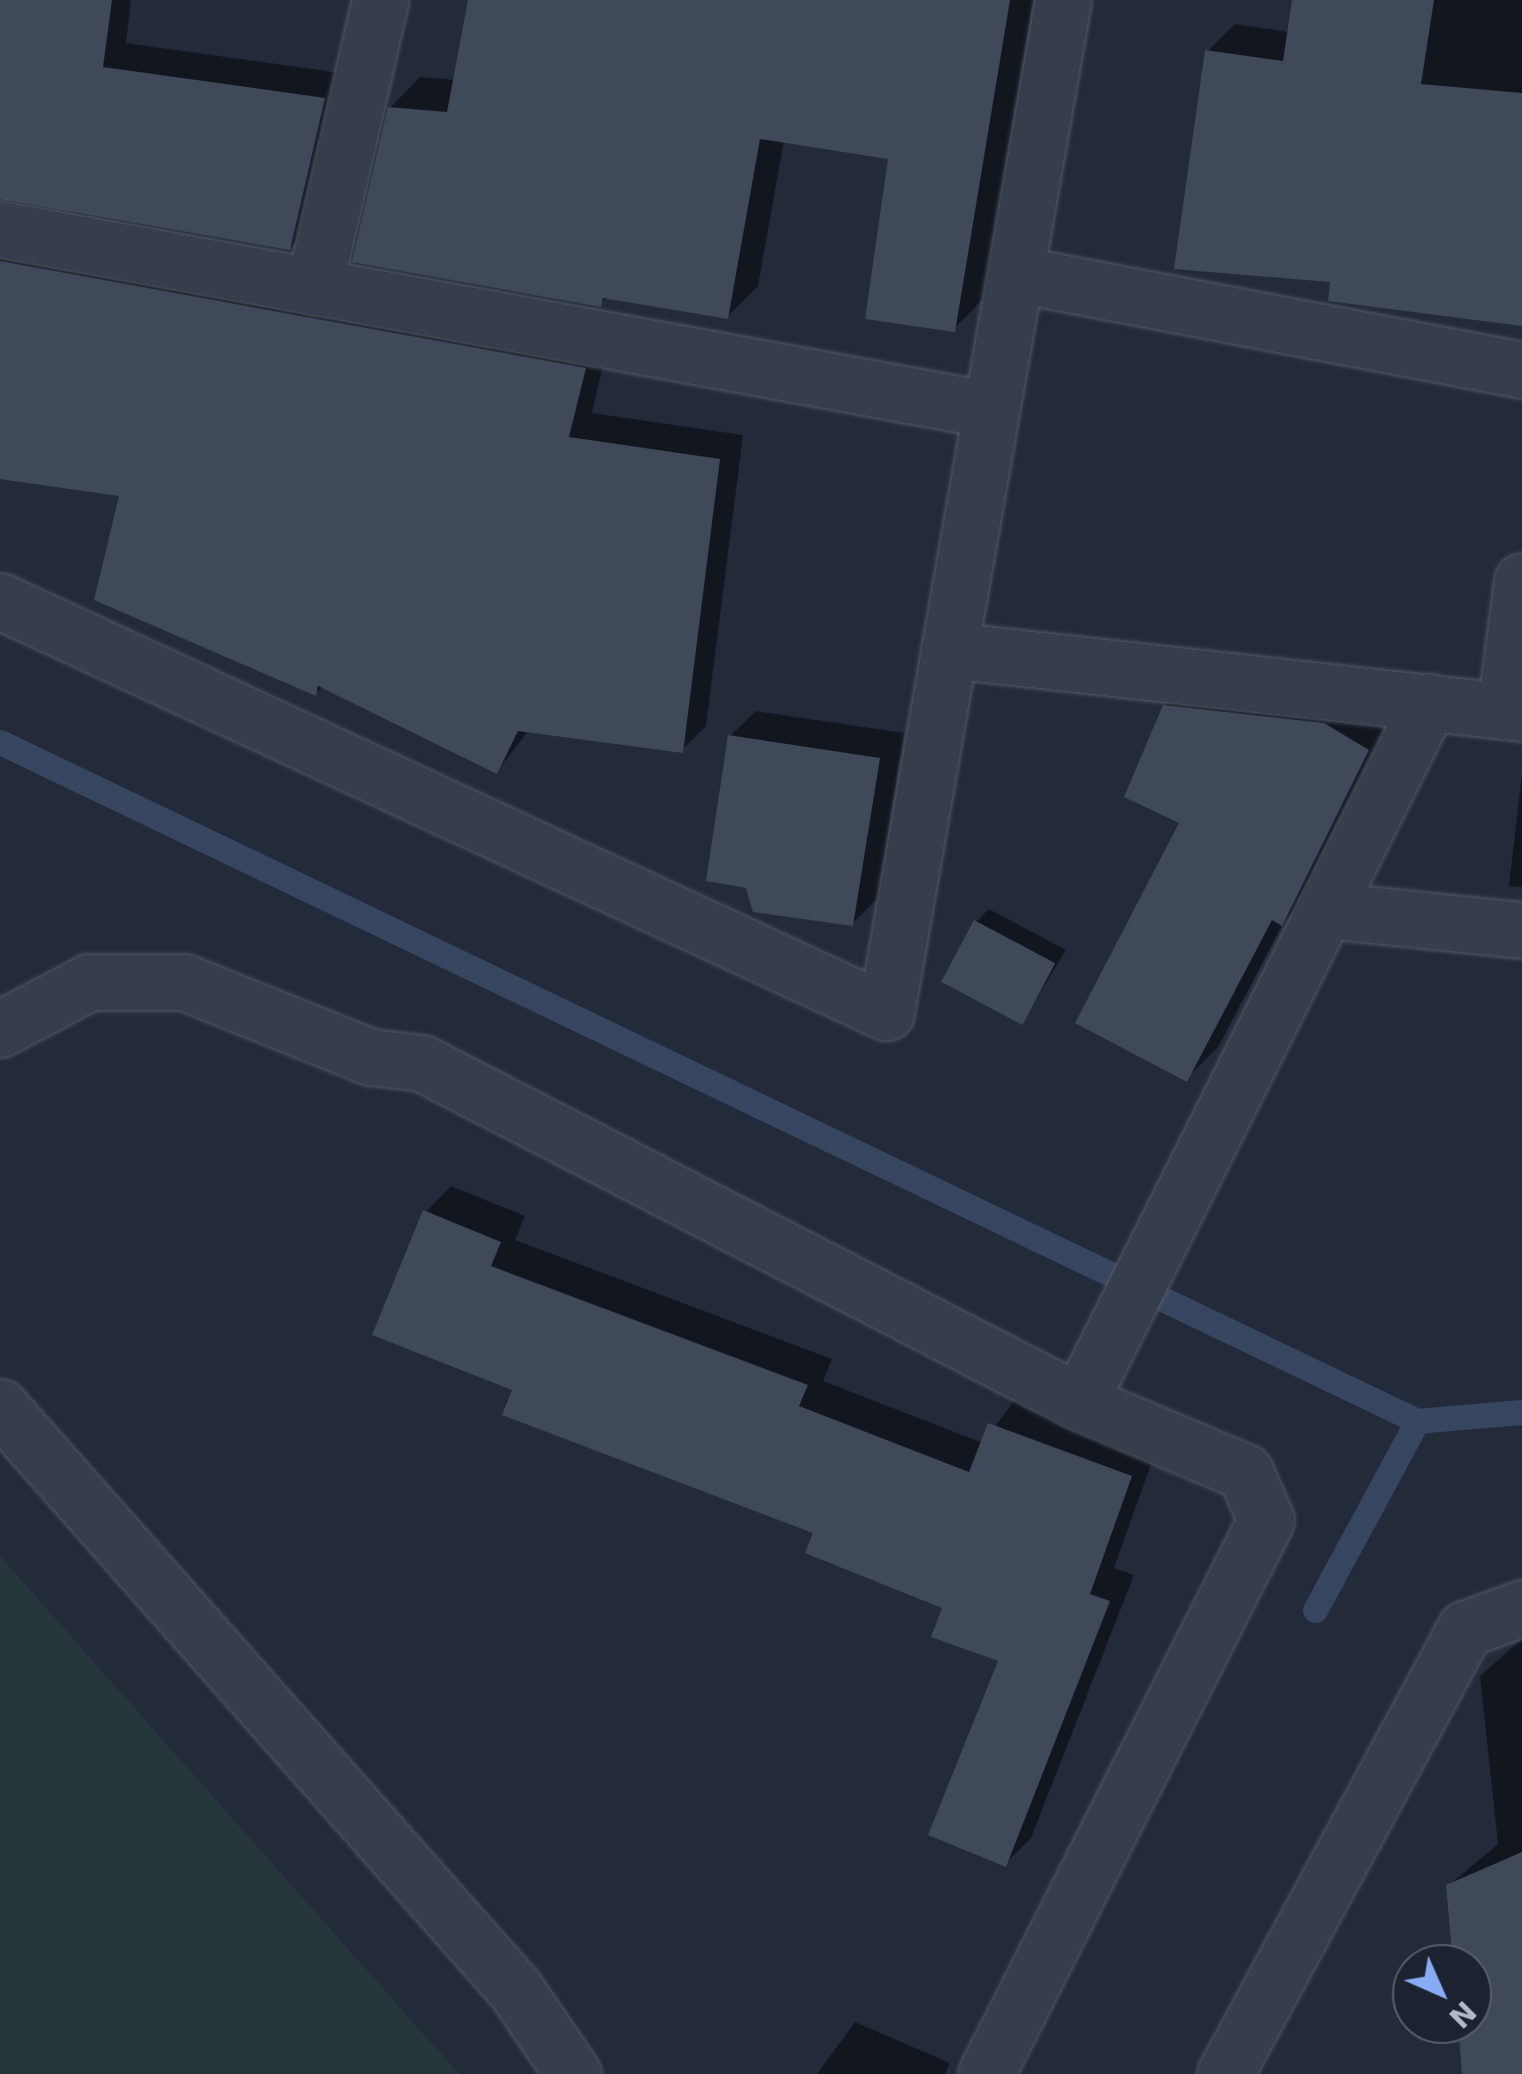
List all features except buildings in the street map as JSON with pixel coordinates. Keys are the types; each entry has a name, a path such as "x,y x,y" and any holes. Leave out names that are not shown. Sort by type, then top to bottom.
{"street":[{"path":"314,286 380,0"},
{"path":"0,600 886,1012 1063,0"},
{"path":"0,229 991,410"},
{"path":"1016,274 1522,370"},
{"path":"949,650 1514,712 1522,581"},
{"path":"1079,1402 1429,702"},
{"path":"1326,910 1522,930"},
{"path":"0,1029 89,982 184,982 371,1057 422,1063 1079,1402 1245,1472 1266,1520 986,2074"},
{"path":"0,1407 502,1974 573,2074"},
{"path":"1225,2074 1465,1629 1522,1608"}],"shaded area":[{"path":"0,1556 459,2074 0,2074"}],"waterway":[{"path":"0,742 1417,1421 1522,1412"},
{"path":"1315,1610 1417,1421"}]}
